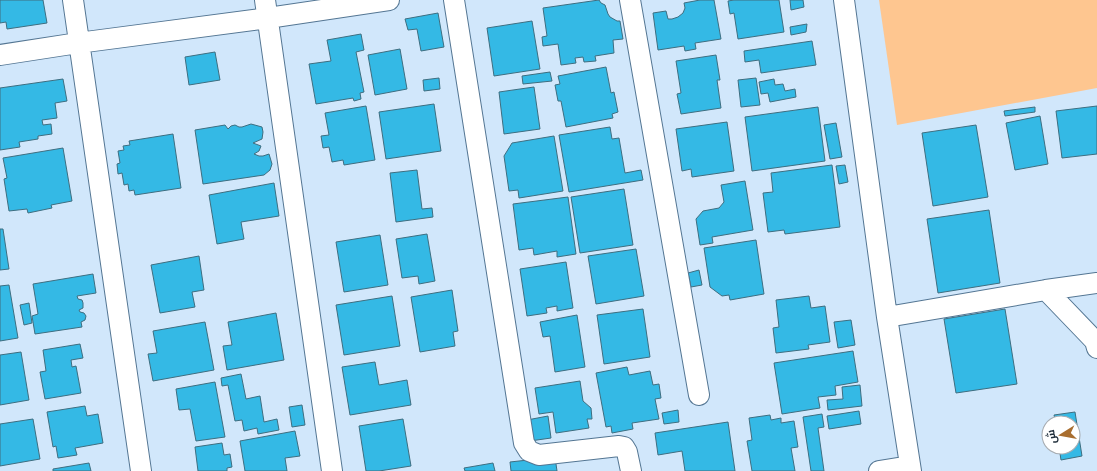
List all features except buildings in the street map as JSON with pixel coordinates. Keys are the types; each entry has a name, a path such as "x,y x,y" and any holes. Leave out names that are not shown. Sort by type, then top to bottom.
{"street":[{"path":"73,0 141,471"},
{"path":"0,55 78,43 266,9 389,0"},
{"path":"454,0 524,443 529,451 539,455 619,446 624,447 627,452 631,471"},
{"path":"630,0 699,395"},
{"path":"844,0 886,317 911,468 879,471"},
{"path":"266,9 332,471"},
{"path":"886,317 1046,290 1097,283"},
{"path":"1046,290 1095,341 1097,348"}],"shaded area":[{"path":"879,0 1097,0 1097,88 897,125"}]}
